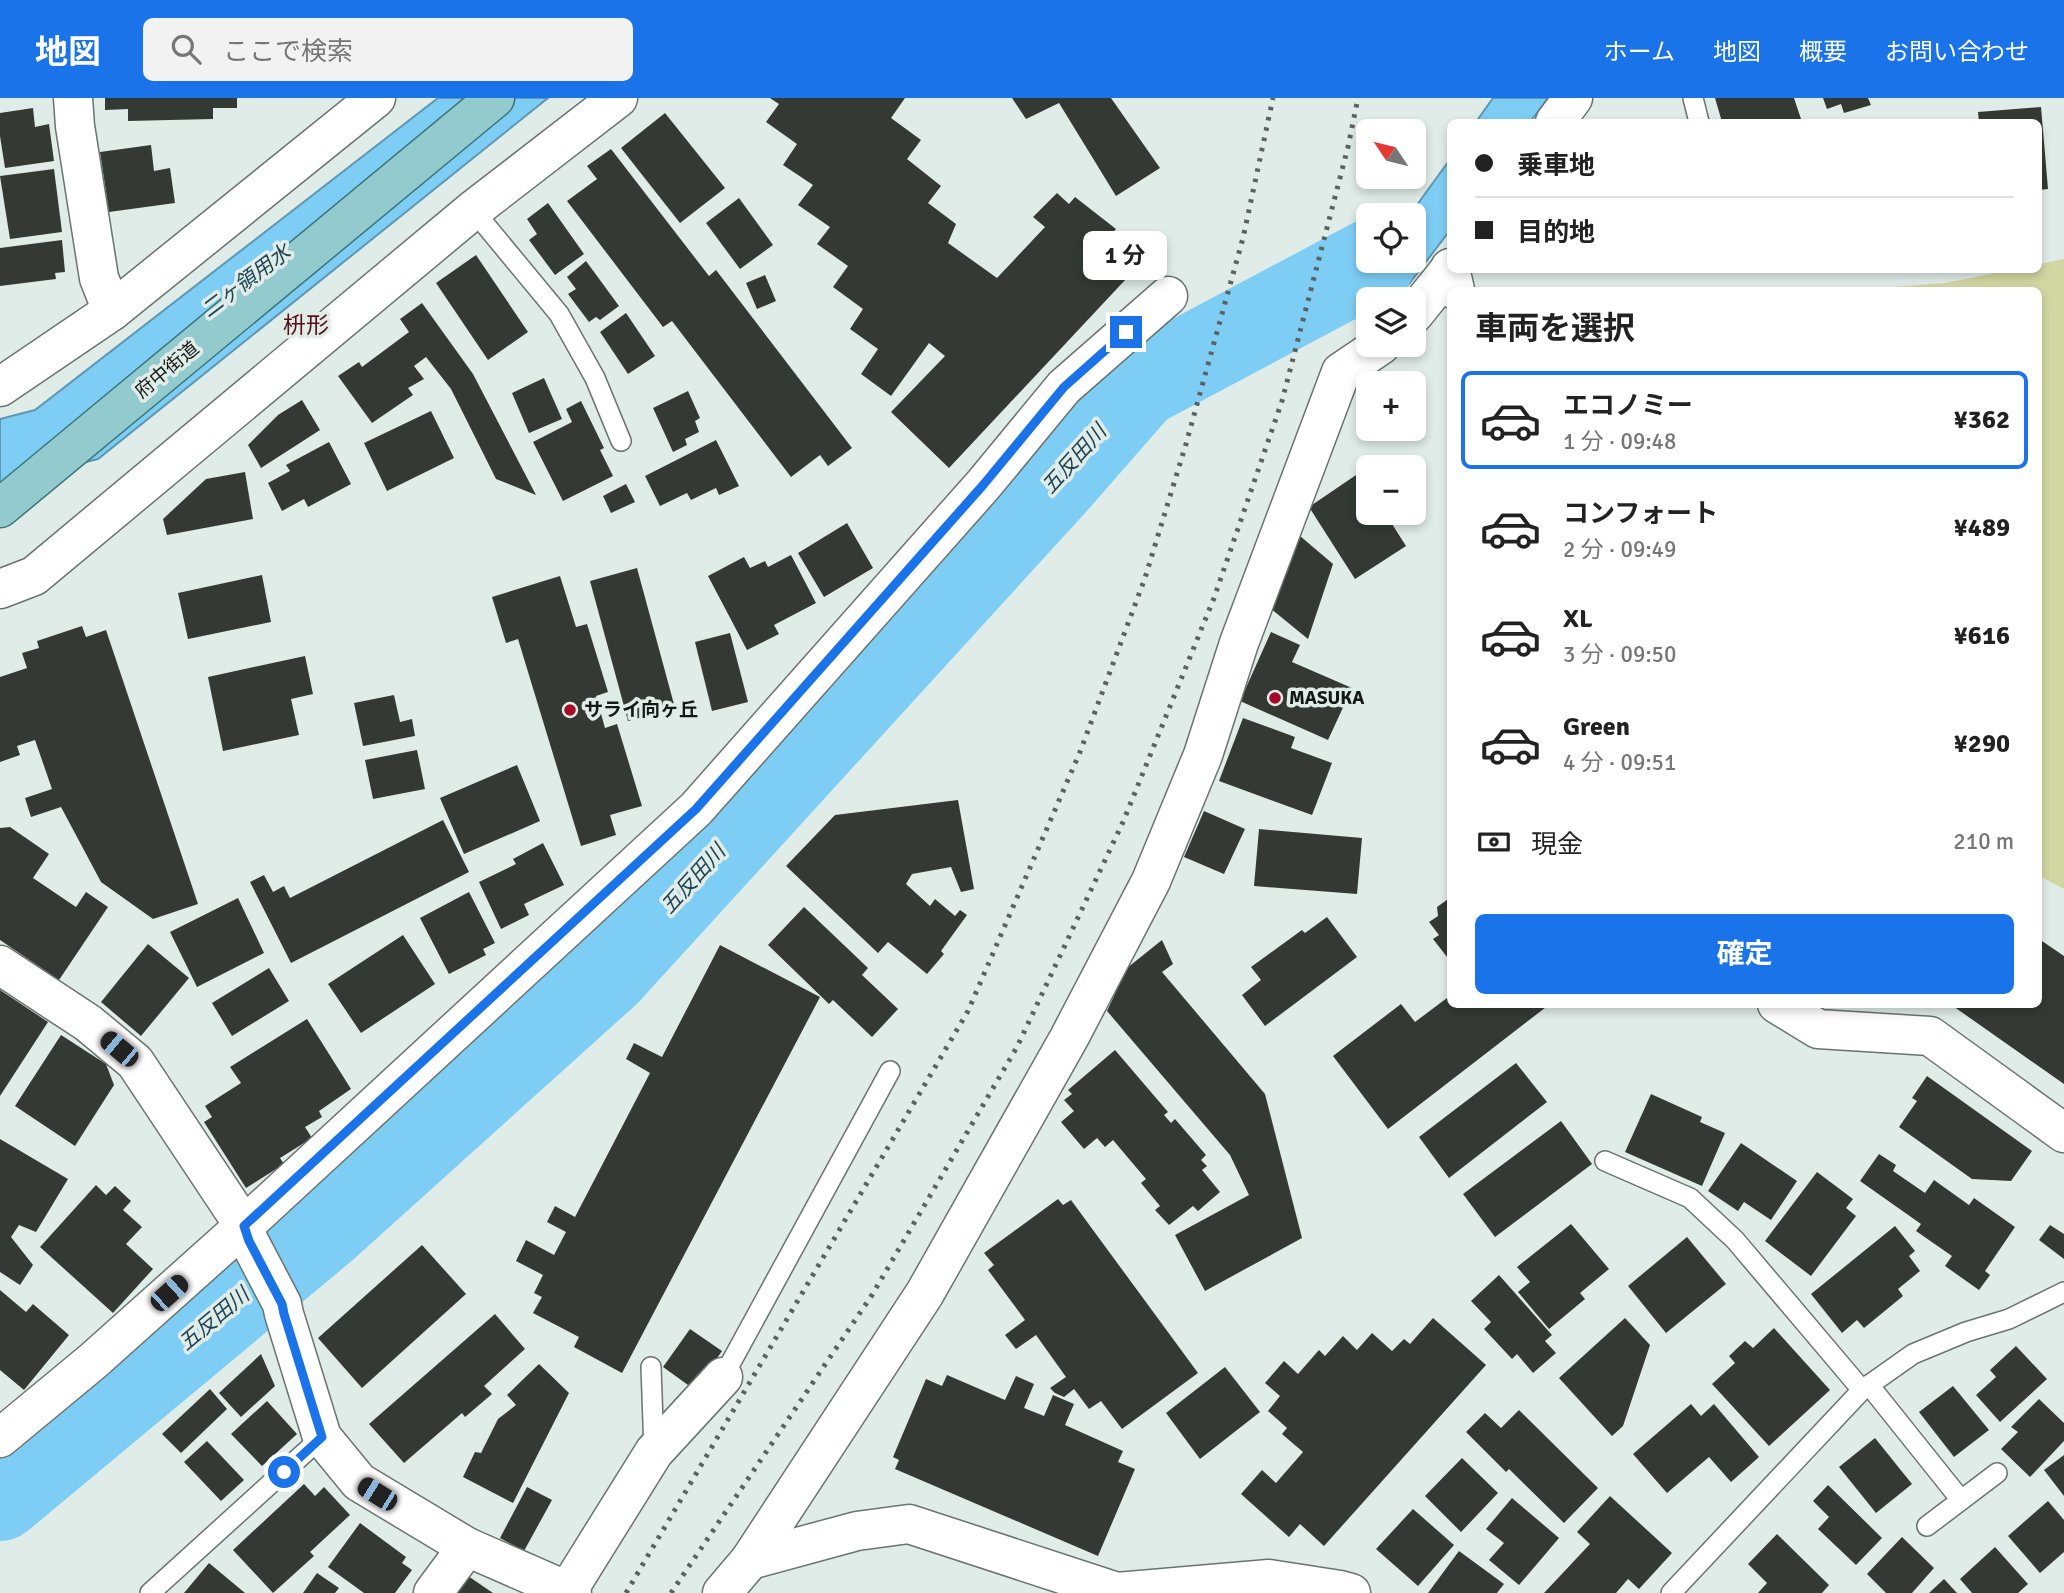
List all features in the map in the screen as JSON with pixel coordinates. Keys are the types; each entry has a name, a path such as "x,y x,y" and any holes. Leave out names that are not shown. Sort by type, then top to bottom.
{"main road":[{"name":"府中街道","path":"0,508 495,98"}],"street":[{"path":"73,98 99,278 112,311"},
{"path":"0,589 34,576 472,210 618,98"},
{"path":"1557,119 1573,98"},
{"path":"0,387 112,311 368,101"},
{"path":"1426,299 1447,273"},
{"path":"0,1438 247,1233 696,809 984,484 1064,387 1168,296"},
{"path":"722,1593 750,1560 925,1293 1069,1038 1151,881 1203,755 1239,643 1341,372 1363,357"},
{"path":"0,965 88,1023 135,1062 247,1233 282,1304 322,1437 359,1482 467,1547 570,1592 654,1452 723,1377"},
{"path":"1784,1008 1818,1029 1930,1035 2064,1133"},
{"path":"750,1560 857,1531 909,1524 1117,1593 1269,1579 1351,1593"},
{"path":"433,1593 467,1547"}],"lane":[{"path":"1693,98 1698,119"},
{"path":"472,210 559,314 595,378 621,441"},
{"path":"723,1377 890,1071"},
{"path":"1605,1161 1690,1198 1735,1240 1961,1500"},
{"path":"1671,1593 1866,1388 1913,1354 1966,1332 2009,1319 2064,1292"},
{"path":"651,1367 654,1452"},
{"path":"150,1593 322,1437"},
{"path":"1927,1526 1997,1473"}],"green space":[{"path":"2064,259 2064,889 2042,878 2042,287 1892,287 1945,283 1995,273 2042,273 2042,263"}],"water":[{"name":"二ヶ領用水","path":"438,98 548,98 98,459 0,483 0,419 35,410"},
{"path":"1493,98 1548,98 1532,119 1478,119"},
{"path":"1447,164 1447,234 1426,262 1426,203 1418,203"},
{"path":"1358,273 1417,273 1404,287 1356,287 1356,315 1348,320"}],"building":[{"path":"105,98 237,98 237,108 213,108 213,119 128,121 128,109 105,110"},
{"path":"770,98 905,98 891,118 921,140 907,159 941,186 928,203 956,224 948,243 997,278 1045,227 1033,217 1057,193 1069,204 1075,197 1116,229 1110,236 1141,263 949,468 891,412 945,356 929,343 891,396 861,374 878,349 850,329 863,309 833,287 848,266 817,244 830,227 798,205 813,185 783,165 797,144 766,122 779,104"},
{"path":"1012,98 1111,98 1160,168 1116,196 1059,103 1026,119"},
{"path":"1715,98 1794,98 1801,119 1721,119"},
{"path":"1823,98 1868,98 1871,105 1844,113 1841,104 1827,109"},
{"path":"2041,107 2048,189 2042,190 2042,119 1979,119 1978,112"},
{"path":"33,108 35,127 49,124 54,161 5,168 0,113"},
{"path":"665,113 725,188 680,223 621,148"},
{"path":"151,145 154,171 170,168 175,203 109,212 100,152"},
{"path":"611,149 709,276 716,270 852,448 828,466 820,455 791,477 672,321 663,327 567,201 597,179 587,166"},
{"path":"54,169 62,232 10,239 0,176"},
{"path":"739,198 773,245 740,269 706,223"},
{"path":"548,203 584,254 555,275 529,240 537,234 527,219"},
{"path":"62,240 65,272 55,273 56,279 0,286 0,248"},
{"path":"476,255 528,332 488,360 436,283"},
{"path":"586,261 619,306 600,320 596,317 589,322 568,294 576,289 567,277"},
{"path":"765,275 776,301 757,309 746,283"},
{"path":"422,303 473,374 536,495 496,479 451,389 426,357 414,366 424,379 408,388 413,395 372,423 338,376 359,362 362,367 409,332 400,319"},
{"path":"626,313 655,356 628,374 600,332"},
{"path":"544,378 562,419 529,433 512,393"},
{"path":"688,391 700,418 695,421 699,432 685,439 687,445 673,452 653,408"},
{"path":"302,400 320,430 261,468 248,445 278,415"},
{"path":"581,401 604,448 600,450 613,476 563,501 533,442 572,422 566,409"},
{"path":"431,411 454,458 387,491 364,443"},
{"path":"716,440 739,486 719,495 716,488 691,500 687,493 660,506 645,476"},
{"path":"329,442 351,484 308,507 304,499 282,511 268,483 290,471 286,465"},
{"path":"245,472 253,519 167,535 163,519 206,479"},
{"path":"1356,475 1356,525 1393,525 1406,546 1355,579 1309,507"},
{"path":"626,484 635,502 611,513 603,496"},
{"path":"847,523 873,568 824,597 798,553"},
{"path":"1293,530 1333,564 1308,639 1270,608"},
{"path":"791,555 816,603 774,625 779,634 747,650 708,576 744,557 750,568 765,561 768,567"},
{"path":"637,568 675,708 628,721 590,581"},
{"path":"262,575 271,622 188,639 178,593"},
{"name":"サライ向ヶ丘","path":"560,576 576,627 587,624 608,692 596,696 605,728 617,724 642,806 610,815 616,835 581,846 518,639 506,643 492,597"},
{"path":"82,626 86,637 106,630 198,904 153,919 101,882 61,807 31,817 25,798 52,789 35,740 17,746 20,755 0,762 0,677 27,668 22,653 39,648 37,641"},
{"path":"1271,632 1300,645 1292,662 1352,688 1328,740 1240,701"},
{"path":"730,633 748,702 712,711 695,642"},
{"path":"305,656 313,694 291,699 299,735 223,751 208,677"},
{"path":"394,695 400,722 412,719 415,736 363,746 354,703"},
{"path":"1243,718 1295,737 1291,748 1332,763 1312,815 1219,781"},
{"path":"417,750 425,789 373,799 365,760"},
{"path":"517,765 540,821 464,854 440,798"},
{"path":"958,800 974,889 961,892 951,867 912,874 906,884 930,906 935,899 955,916 960,910 967,915 941,951 944,954 927,974 888,942 878,953 786,866 835,815"},
{"path":"1204,811 1245,829 1224,874 1184,857"},
{"path":"443,820 469,872 291,963 250,882 264,875 273,892 284,886 290,898"},
{"path":"10,827 49,854 33,878 76,907 86,892 108,907 59,980 0,940 0,828"},
{"path":"1259,829 1362,838 1357,894 1254,886"},
{"path":"543,843 564,885 524,904 529,915 501,929 479,882 516,864 513,859"},
{"path":"469,892 495,943 483,949 486,955 449,974 420,918"},
{"path":"238,898 264,953 197,987 170,932"},
{"path":"1447,900 1447,957 1433,939 1439,935 1429,922 1438,916 1437,907"},
{"path":"804,907 868,968 862,975 898,1009 872,1037 833,1000 829,1004 768,945"},
{"path":"1327,917 1357,957 1265,1026 1242,995 1261,980 1251,967 1302,930 1305,933"},
{"path":"403,935 435,984 361,1033 328,984"},
{"path":"1162,940 1173,964 1162,972 1265,1094 1302,1238 1205,1291 1175,1235 1249,1195 1230,1155 1107,1011 1127,968"},
{"path":"2042,941 2064,956 2064,1084 1956,1008 2042,1008"},
{"path":"148,944 189,978 141,1036 101,1002"},
{"path":"720,945 820,997 622,1373 574,1347 579,1337 533,1313 542,1297 534,1293 543,1275 516,1261 526,1240 554,1255 566,1232 547,1222 555,1206 575,1217 650,1073 626,1059 634,1043 662,1057"},
{"path":"269,968 289,1001 232,1036 212,1003"},
{"path":"0,990 48,1022 0,1096"},
{"path":"1447,998 1447,1008 1545,1008 1388,1129 1333,1056 1401,1004 1415,1022"},
{"path":"307,1019 351,1089 319,1111 322,1117 305,1127 312,1138 280,1158 284,1164 246,1188 204,1122 212,1117 205,1106 241,1083 230,1067"},
{"path":"61,1035 106,1064 114,1085 75,1146 15,1106"},
{"path":"1115,1050 1168,1112 1164,1115 1171,1123 1175,1119 1206,1155 1201,1160 1207,1166 1202,1170 1220,1192 1198,1211 1193,1206 1169,1225 1155,1210 1160,1206 1141,1183 1146,1179 1113,1140 1105,1147 1097,1138 1084,1149 1061,1122 1074,1111 1064,1100 1072,1094 1068,1090"},
{"path":"1516,1063 1547,1102 1449,1178 1419,1137"},
{"path":"1927,1076 2032,1151 2011,1181 1972,1179 1899,1127 1917,1101 1912,1098"},
{"path":"1651,1094 1702,1117 1700,1122 1725,1133 1702,1186 1625,1152"},
{"path":"1561,1121 1592,1164 1495,1237 1463,1194"},
{"path":"0,1139 68,1179 36,1232 19,1225 11,1237 33,1265 20,1285 0,1272"},
{"path":"1741,1143 1797,1181 1771,1220 1744,1202 1738,1211 1708,1191"},
{"path":"1879,1154 1896,1165 1893,1171 1925,1193 1934,1180 1969,1205 1974,1198 2015,1227 1985,1271 1990,1275 1979,1290 1945,1266 1952,1256 1916,1231 1921,1224 1860,1181"},
{"path":"1817,1172 1853,1199 1846,1208 1856,1216 1811,1276 1765,1241"},
{"path":"96,1185 106,1195 115,1186 131,1201 123,1210 142,1227 126,1244 153,1269 113,1313 40,1247"},
{"path":"1058,1199 1063,1205 1071,1200 1198,1373 1122,1429 1101,1401 1089,1409 1074,1389 1064,1397 1050,1388 1066,1377 1036,1335 1016,1349 1005,1335 1025,1320 988,1270 994,1265 984,1253"},
{"path":"1571,1224 1609,1269 1580,1293 1585,1299 1549,1329 1518,1292 1530,1282 1517,1267"},
{"path":"2050,1225 2064,1234 2064,1259 2039,1240"},
{"path":"1895,1226 1915,1251 1909,1256 1920,1271 1898,1289 1903,1296 1864,1328 1857,1320 1842,1333 1811,1294"},
{"path":"1687,1237 1726,1284 1666,1333 1628,1286"},
{"path":"422,1245 466,1294 362,1388 318,1338"},
{"path":"1499,1275 1552,1335 1545,1341 1556,1353 1533,1373 1517,1354 1512,1359 1484,1329 1491,1322 1471,1301"},
{"path":"0,1290 26,1312 33,1304 69,1335 24,1390 0,1370"},
{"path":"495,1314 525,1349 484,1386 492,1394 465,1417 462,1413 404,1463 369,1424"},
{"path":"1433,1318 1486,1365 1324,1546 1300,1524 1289,1537 1241,1494 1262,1470 1276,1483 1303,1452 1282,1434 1287,1428 1268,1411 1280,1396 1265,1383 1284,1361 1298,1374 1319,1350 1325,1356 1343,1336 1357,1350 1372,1333 1392,1351 1404,1339 1410,1344"},
{"path":"1625,1318 1650,1345 1623,1426 1612,1436 1559,1378"},
{"path":"1774,1328 1830,1390 1769,1446 1712,1384 1735,1363 1729,1356 1745,1341 1753,1348"},
{"path":"690,1329 722,1351 695,1390 663,1367"},
{"path":"2016,1346 2047,1379 2000,1422 1976,1395 1996,1377 1990,1370"},
{"path":"261,1354 275,1386 241,1417 219,1393"},
{"path":"539,1364 569,1393 513,1503 463,1477 475,1452 481,1453 498,1419 516,1405 507,1395"},
{"path":"1225,1367 1260,1412 1200,1459 1166,1413"},
{"path":"947,1375 1005,1400 1016,1376 1034,1384 1024,1408 1044,1416 1053,1395 1074,1404 1065,1425 1123,1451 1118,1462 1135,1469 1098,1556 895,1469 899,1460 893,1457 926,1379 942,1386"},
{"path":"1953,1386 1989,1430 1954,1457 1919,1412"},
{"path":"210,1389 227,1409 181,1453 162,1434"},
{"path":"2039,1399 2064,1423 2064,1441 2030,1477 2001,1449 2018,1432 2011,1427"},
{"path":"267,1401 297,1434 262,1466 231,1434"},
{"path":"1691,1404 1701,1416 1714,1404 1759,1457 1731,1482 1709,1457 1667,1493 1633,1454"},
{"path":"1519,1410 1598,1488 1564,1523 1509,1469 1506,1472 1466,1432 1485,1413 1501,1428"},
{"path":"1875,1438 1912,1484 1876,1513 1839,1467"},
{"path":"207,1441 244,1480 221,1501 184,1462"},
{"path":"2064,1455 2064,1496 2044,1470"},
{"path":"1462,1458 1498,1493 1461,1532 1425,1496"},
{"path":"304,1484 315,1496 324,1487 350,1515 310,1552 314,1556 273,1593 233,1550"},
{"path":"1828,1485 1882,1538 1856,1565 1818,1529 1829,1517 1813,1501"},
{"path":"527,1487 552,1500 524,1551 500,1538"},
{"path":"1610,1496 1672,1553 1639,1589 1628,1579 1616,1593 1544,1593 1590,1544 1577,1532"},
{"path":"1512,1498 1559,1538 1519,1585 1489,1560 1504,1543 1486,1529"},
{"path":"2048,1501 2064,1520 2064,1552 2040,1573 2008,1536"},
{"path":"1413,1509 1454,1545 1418,1586 1376,1549"},
{"path":"360,1523 406,1557 402,1563 412,1570 395,1593 364,1593 328,1567"},
{"path":"1777,1534 1829,1585 1822,1593 1758,1593 1767,1583 1748,1564"},
{"path":"1902,1537 1934,1568 1912,1593 1886,1593 1867,1574"},
{"path":"1995,1547 2028,1584 2018,1593 1972,1593 1960,1579"},
{"path":"1459,1551 1504,1584 1497,1593 1428,1593"},
{"path":"209,1563 245,1593 184,1593"},
{"path":"317,1573 339,1588 335,1593 303,1593"},
{"path":"468,1576 493,1593 456,1593"},
{"path":"1944,1579 1957,1593 1929,1593"}],"waterway":[{"name":"五反田川","path":"0,1498 324,1228 607,973 1056,481 1140,385 1356,270"},
{"path":"1012,490 1056,481"}],"railway":[{"path":"626,1593 968,1011 1080,752 1145,578 1186,444 1243,238 1273,98"},
{"path":"671,1593 872,1295 1017,1047 1123,822 1214,598 1282,401 1348,147 1358,98"}],"place":[{"name":"MASUKA","path":"1275,698"},
{"name":"サライ向ヶ丘","path":"570,710"}],"district":[{"name":"枡形","path":"306,325"}],"route":[{"path":"284,1472 322,1437 282,1304 244,1226 696,809 984,484 1064,387 1126,332"}]}
